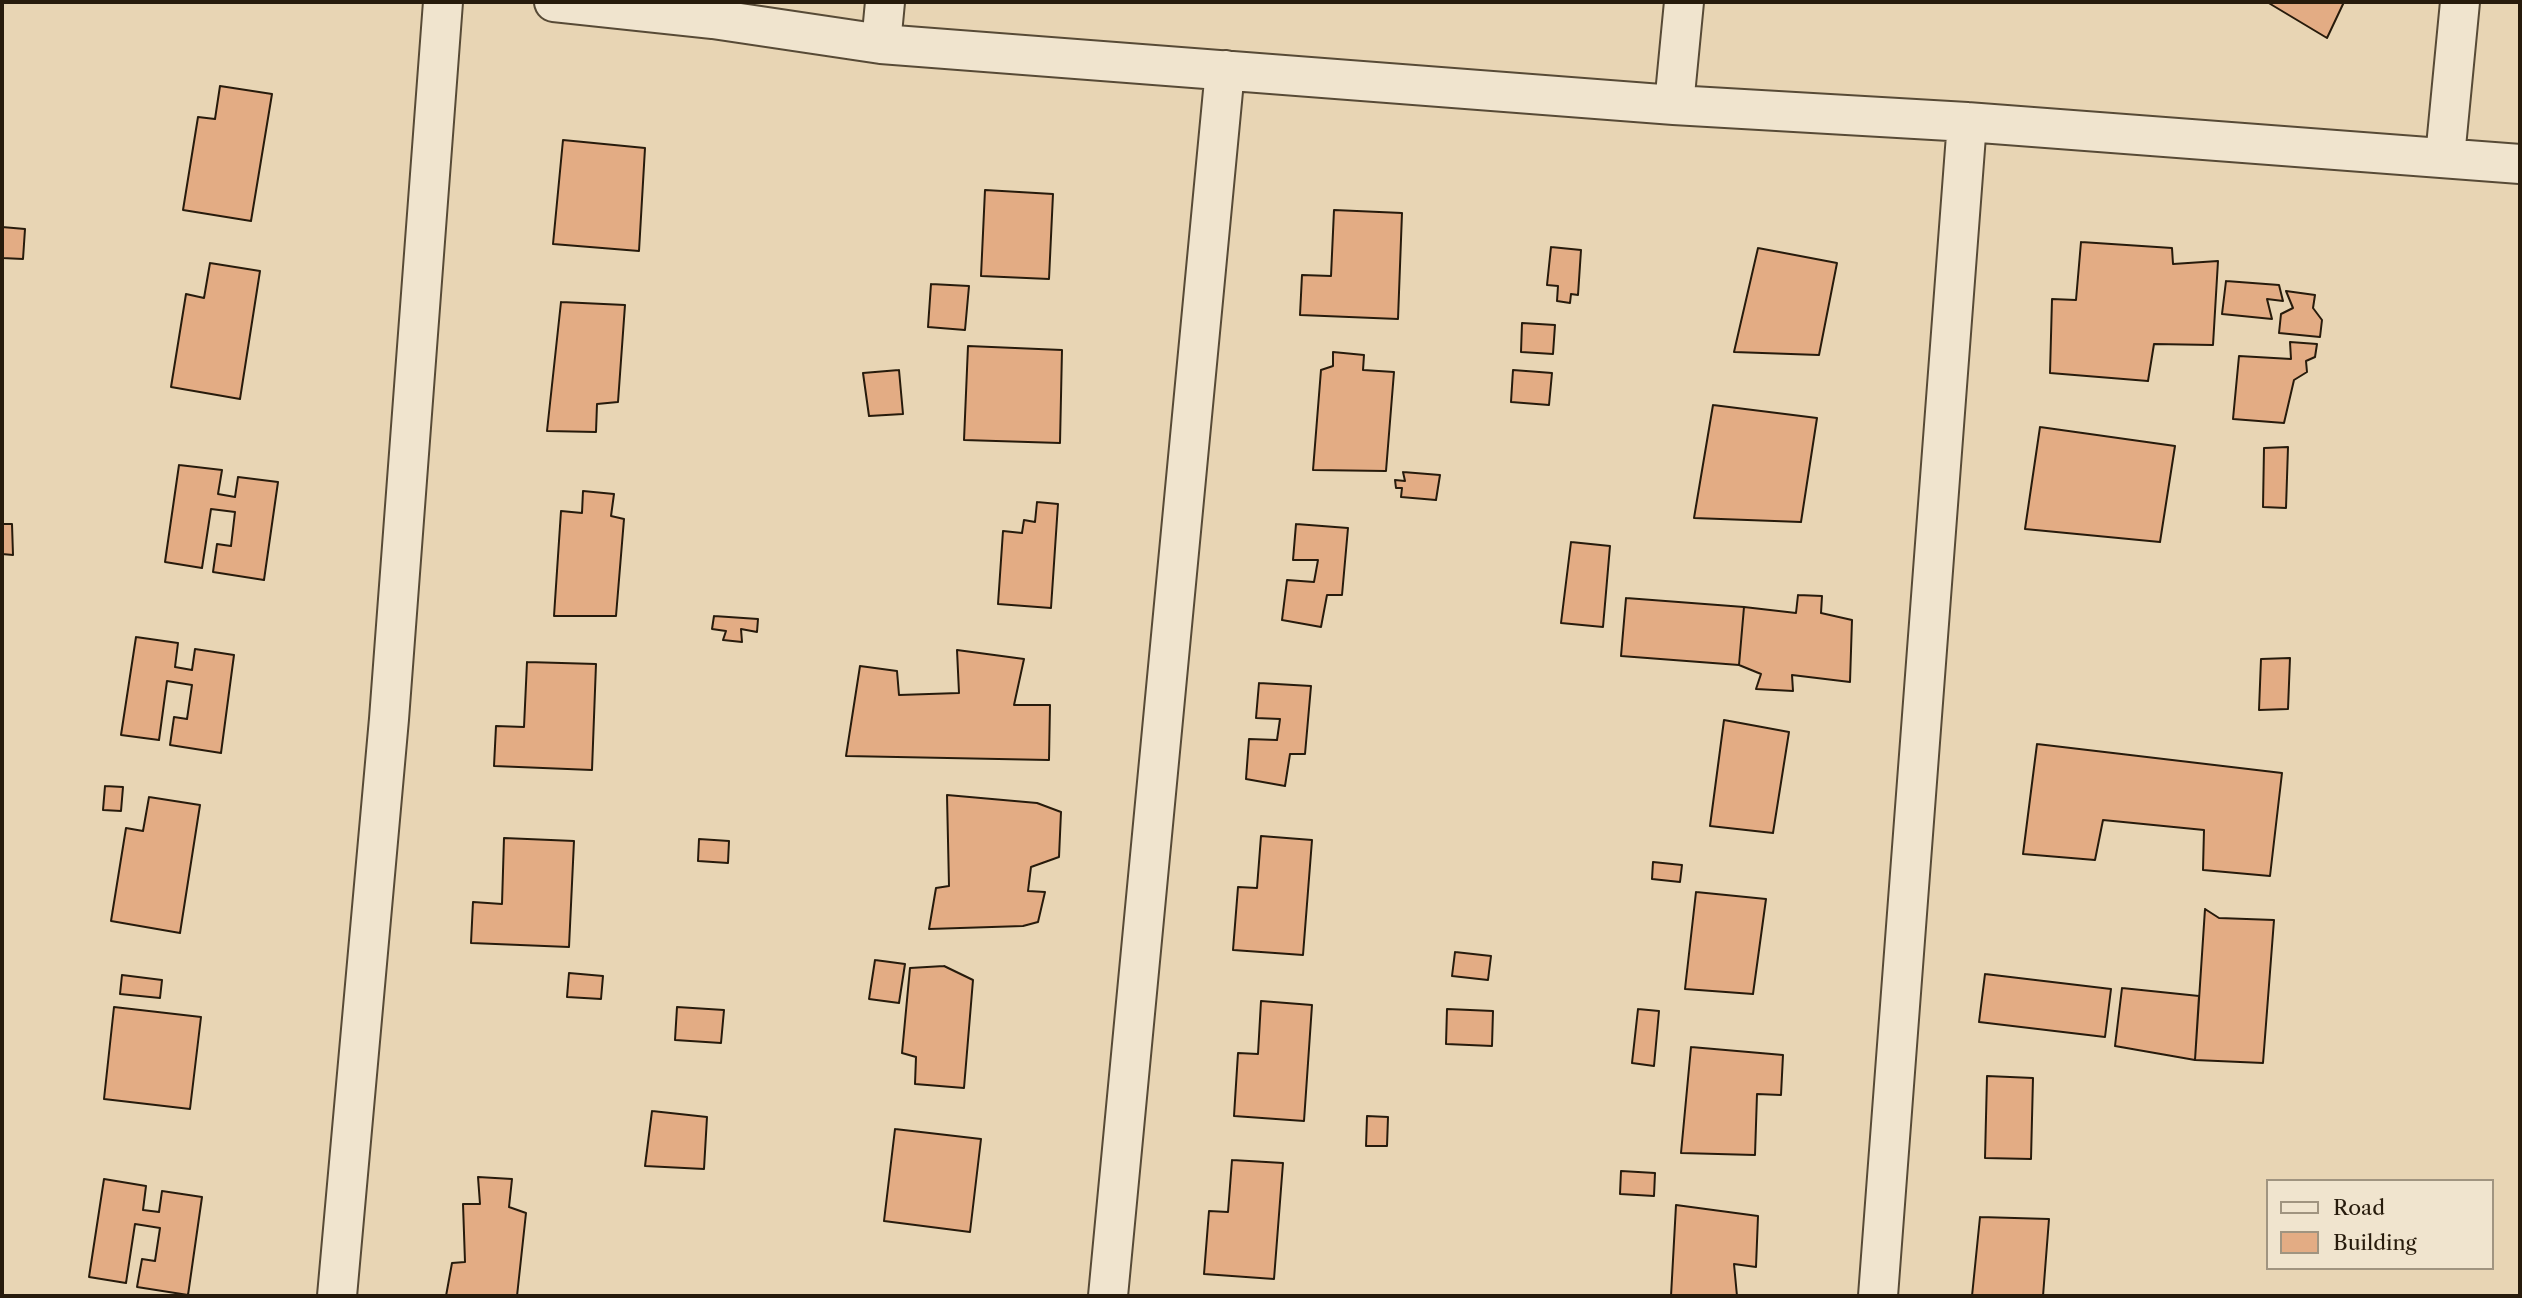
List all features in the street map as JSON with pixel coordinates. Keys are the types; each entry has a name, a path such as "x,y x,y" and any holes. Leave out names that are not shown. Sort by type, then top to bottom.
{"street":[{"path":"337,1296 389,719 443,2"},
{"path":"554,2 713,19 881,44 1674,105 1968,122 2520,164"},
{"path":"881,44 885,2"},
{"path":"1674,105 1684,2"},
{"path":"2445,157 2460,2"},
{"path":"1108,1296 1225,70"},
{"path":"1878,1296 1968,122"}],"building":[{"path":"2267,2 2344,2 2327,38"},
{"path":"220,86 272,94 251,221 183,210 198,117 215,119"},
{"path":"563,140 645,148 639,251 553,244"},
{"path":"985,190 1053,194 1049,279 981,276"},
{"path":"1334,210 1402,213 1398,319 1300,315 1302,275 1331,276"},
{"path":"2,227 25,229 23,259 2,258"},
{"path":"2081,242 2172,248 2173,264 2218,261 2213,345 2154,344 2148,381 2050,373 2052,299 2076,300"},
{"path":"1551,247 1581,250 1578,295 1571,294 1570,303 1557,301 1558,286 1547,285"},
{"path":"1758,248 1837,263 1819,355 1734,352"},
{"path":"210,263 260,271 240,399 171,387 186,294 204,298"},
{"path":"2226,281 2279,285 2283,301 2267,299 2272,319 2222,314"},
{"path":"931,284 969,286 965,330 928,327"},
{"path":"2286,291 2315,295 2313,308 2322,320 2320,337 2279,333 2281,314 2293,308"},
{"path":"561,302 625,305 618,402 597,404 596,432 547,431"},
{"path":"1522,323 1555,325 1553,354 1521,352"},
{"path":"2290,342 2317,344 2315,357 2306,361 2307,372 2294,380 2284,423 2233,419 2239,356 2291,359"},
{"path":"968,346 1062,350 1060,443 964,440"},
{"path":"1333,352 1364,355 1363,370 1394,372 1386,471 1313,470 1321,370 1333,366"},
{"path":"899,370 903,414 869,416 863,373"},
{"path":"1513,370 1552,373 1549,405 1511,402"},
{"path":"1713,405 1817,418 1801,522 1694,518"},
{"path":"2040,427 2175,446 2160,542 2025,529"},
{"path":"2288,447 2286,508 2263,507 2264,448"},
{"path":"179,465 222,470 218,494 235,497 238,477 278,482 264,580 213,572 217,544 231,546 235,512 211,509 202,568 165,562"},
{"path":"1403,472 1440,475 1436,500 1401,497 1402,488 1396,488 1395,480 1405,481"},
{"path":"583,491 614,494 611,516 624,519 616,616 554,616 561,511 582,513"},
{"path":"1037,502 1058,504 1051,608 998,604 1003,531 1022,533 1024,520 1035,522"},
{"path":"2,524 12,524 13,555 2,554"},
{"path":"1296,524 1348,528 1342,595 1327,595 1321,627 1282,620 1287,580 1314,582 1318,560 1293,560"},
{"path":"1571,542 1610,546 1603,627 1561,623"},
{"path":"1798,595 1822,596 1821,613 1852,620 1850,682 1792,675 1793,691 1756,689 1761,674 1739,665 1744,607 1796,613"},
{"path":"1626,598 1744,607 1739,665 1621,656"},
{"path":"714,616 758,619 757,632 741,629 742,642 723,640 726,631 712,629"},
{"path":"136,637 178,643 175,667 192,670 195,649 234,655 221,753 170,745 174,717 187,719 192,685 167,681 159,740 121,735"},
{"path":"957,650 1024,659 1014,705 1050,705 1049,760 846,756 860,666 897,671 899,695 959,693"},
{"path":"2290,658 2288,709 2259,710 2261,659"},
{"path":"527,662 596,664 592,770 494,766 496,726 524,727"},
{"path":"1259,683 1311,686 1305,754 1290,754 1285,786 1246,779 1249,739 1277,740 1280,719 1256,718"},
{"path":"1724,720 1789,732 1773,833 1710,826"},
{"path":"2037,744 2282,773 2270,876 2203,870 2204,830 2103,820 2095,860 2023,854"},
{"path":"105,786 123,787 121,811 103,810"},
{"path":"947,795 1037,803 1061,812 1059,857 1031,867 1028,891 1045,892 1038,922 1023,926 929,929 936,888 949,886"},
{"path":"149,797 200,805 180,933 111,921 126,828 143,831"},
{"path":"1261,836 1312,840 1303,955 1233,950 1238,887 1257,888"},
{"path":"504,838 574,841 569,947 471,943 473,902 502,904"},
{"path":"699,839 729,841 728,863 698,861"},
{"path":"1653,862 1682,865 1680,882 1652,879"},
{"path":"1696,892 1766,899 1753,994 1685,989"},
{"path":"2205,909 2219,918 2274,920 2263,1063 2195,1060"},
{"path":"1455,952 1491,956 1488,980 1452,976"},
{"path":"875,960 905,964 899,1003 869,999"},
{"path":"944,966 973,980 964,1088 915,1084 916,1057 902,1053 910,968"},
{"path":"569,973 603,976 601,999 567,997"},
{"path":"1985,974 2111,989 2105,1037 1979,1022"},
{"path":"122,975 162,980 160,998 120,994"},
{"path":"2122,988 2199,996 2195,1060 2115,1046"},
{"path":"1261,1001 1312,1005 1304,1121 1234,1116 1238,1053 1258,1054"},
{"path":"114,1007 201,1017 190,1109 104,1099"},
{"path":"677,1007 724,1010 721,1043 675,1040"},
{"path":"1447,1009 1493,1011 1492,1046 1446,1044"},
{"path":"1638,1009 1659,1011 1654,1066 1632,1063"},
{"path":"1691,1047 1783,1055 1781,1095 1757,1094 1755,1155 1681,1153"},
{"path":"1987,1076 2033,1078 2031,1159 1985,1158"},
{"path":"652,1111 707,1117 704,1169 645,1166"},
{"path":"1367,1116 1388,1117 1387,1146 1366,1146"},
{"path":"895,1129 981,1139 970,1232 884,1221"},
{"path":"1232,1160 1283,1163 1274,1279 1204,1274 1209,1211 1228,1212"},
{"path":"1621,1171 1655,1173 1654,1196 1620,1194"},
{"path":"478,1177 512,1179 509,1207 526,1213 517,1296 446,1296 452,1263 465,1262 463,1204 480,1204"},
{"path":"104,1179 146,1186 143,1210 159,1212 162,1191 202,1197 188,1295 137,1287 142,1259 155,1261 160,1228 135,1224 126,1283 89,1277"},
{"path":"1676,1205 1758,1216 1756,1267 1734,1264 1737,1296 1671,1296"},
{"path":"1980,1217 2049,1219 2043,1296 1972,1296"}]}
